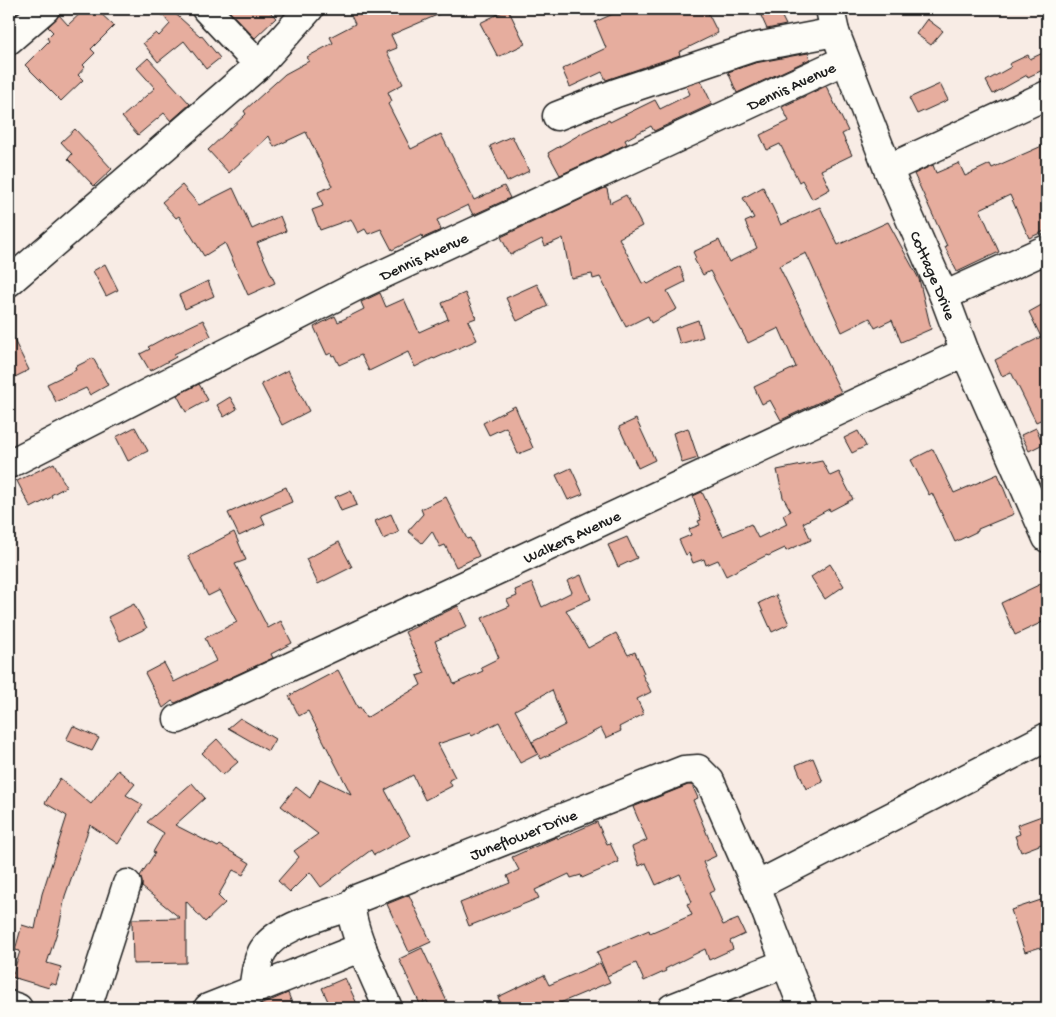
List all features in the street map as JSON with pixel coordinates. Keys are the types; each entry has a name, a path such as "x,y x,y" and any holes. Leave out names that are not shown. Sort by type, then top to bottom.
{"street":[{"path":"9,40 45,9"},
{"path":"206,9 259,65"},
{"path":"9,282 259,65 309,9"},
{"path":"557,116 616,93 833,20"},
{"name":"Cottage Drive","path":"833,20 845,60 888,169 944,296 965,352 1047,538"},
{"name":"Dennis Avenue","path":"9,464 354,288 845,60"},
{"path":"888,169 1047,95"},
{"path":"944,296 1047,249"},
{"name":"Walkers Avenue","path":"178,719 965,352"},
{"path":"803,1008 756,886 1047,737"},
{"name":"Juneflower Drive","path":"253,990 256,967 262,951 278,936 302,923 351,906 356,900 684,770 698,769 710,781 756,886"},
{"path":"87,1008 127,884"},
{"path":"351,906 351,915 362,947 388,1008"},
{"path":"208,1008 362,947"},
{"path":"672,1008 786,963"},
{"path":"9,1005 18,1008"}],"building":[{"path":"85,9 96,9 114,26 91,49 95,53 83,65 85,67 78,75 83,80 61,101 25,65 49,41 47,38 53,32 48,27 59,15 68,25"},
{"path":"164,9 170,9 201,35 220,58 206,69 184,41 158,62 143,43 156,33 159,36 170,24 160,12"},
{"path":"227,9 267,9 276,18 255,38"},
{"path":"348,9 451,9 391,35 397,48 387,52 403,84 388,92 392,101 388,104 411,149 441,134 474,200 504,186 510,198 473,215 468,205 437,220 441,230 423,238 422,235 392,250 381,229 368,234 365,229 358,233 351,219 320,230 312,210 323,206 318,192 332,186 306,132 274,147 269,136 229,173 208,150 246,114 244,111 285,74 309,61 307,57 333,43 330,37 355,24"},
{"path":"508,9 525,44 498,57 480,23"},
{"path":"624,9 706,9 718,33 679,52 680,55 606,80 602,72 570,87 562,69 606,48 595,22"},
{"path":"758,9 778,9 786,25 767,29"},
{"path":"927,19 943,31 931,45 916,34"},
{"path":"1047,51 1047,68 1028,77 1027,75 993,94 986,81 1011,67 1009,64 1028,55 1030,59"},
{"path":"808,53 810,59 737,93 728,72 755,63"},
{"path":"148,58 190,104 171,121 164,113 138,135 122,117 155,88 137,68"},
{"path":"701,81 712,104 654,131 651,126 625,140 627,144 560,175 548,153 584,132 609,120 610,122 655,100 660,109 690,94 686,86"},
{"path":"940,84 948,100 917,114 909,98"},
{"path":"826,86 848,131 842,134 852,155 821,170 830,189 812,199 802,180 799,182 780,144 767,150 760,135 789,121 782,107"},
{"path":"75,129 112,169 94,186 68,159 72,154 61,142"},
{"path":"512,136 529,171 507,182 490,146"},
{"path":"1042,146 1047,157 1047,164 1041,167 1047,181 1047,230 1029,238 1010,195 980,209 999,252 957,272 914,174 933,165 936,173 959,163 965,176 990,164 992,168"},
{"path":"182,185 199,205 233,188 252,229 280,216 286,231 257,243 275,283 248,295 225,243 204,256 179,216 176,218 162,202"},
{"path":"763,187 781,225 820,207 838,245 888,222 919,279 931,329 901,342 892,320 875,328 870,318 842,332 806,253 779,266 841,392 781,420 770,400 762,404 754,387 796,367 779,328 748,343 710,271 703,275 694,259 696,258 693,252 719,240 729,262 757,248 745,222 754,218 743,198"},
{"path":"605,188 607,189 610,203 626,195 642,226 619,238 642,283 646,282 648,284 680,266 685,282 667,291 677,309 651,323 648,316 626,327 600,277 593,279 592,274 571,278 563,238 545,246 542,239 510,255 501,237"},
{"path":"105,264 118,290 106,296 93,271"},
{"path":"208,281 214,296 185,309 179,295"},
{"path":"537,284 548,306 517,321 506,298"},
{"path":"380,293 386,307 404,299 419,332 448,319 442,303 465,293 476,318 468,321 477,340 415,367 408,352 369,371 361,355 339,365 334,355 332,356 331,353 327,355 314,327 335,316 338,322 364,309 361,302"},
{"path":"1047,302 1047,417 1036,422 1011,372 1002,376 995,360 1041,337 1029,312"},
{"path":"203,320 211,336 174,354 176,357 150,371 140,354 150,349 148,347 159,341"},
{"path":"698,320 703,337 680,344 675,328"},
{"path":"9,330 29,370 9,380"},
{"path":"93,358 108,385 90,395 86,388 56,402 47,384 76,370 75,367"},
{"path":"288,370 309,411 282,425 261,384"},
{"path":"199,384 208,400 186,412 177,395"},
{"path":"230,397 237,409 224,417 217,405"},
{"path":"515,406 533,448 518,454 506,427 489,435 483,423"},
{"path":"636,419 655,460 638,468 619,427"},
{"path":"135,427 148,451 128,461 116,437"},
{"path":"688,428 698,458 682,463 673,433"},
{"path":"1036,428 1043,444 1029,451 1021,435"},
{"path":"858,431 866,446 852,453 844,438"},
{"path":"933,449 954,493 998,474 1014,514 978,529 978,531 955,542 932,493 929,495 911,460"},
{"path":"822,461 830,476 839,472 853,499 803,523 811,540 786,551 785,548 767,555 726,576 718,560 706,565 704,559 693,563 689,553 686,555 679,540 691,535 689,529 700,525 698,521 701,520 693,496 702,492 723,536 751,524 758,538 787,524 783,515 791,511 783,497 777,470"},
{"path":"54,463 66,487 31,508 17,481"},
{"path":"571,468 583,494 568,500 556,475"},
{"path":"286,487 292,502 261,515 265,524 239,536 228,513"},
{"path":"351,490 357,505 341,511 335,497"},
{"path":"446,497 467,539 470,538 479,556 456,567 445,545 440,547 432,531 422,543 408,531 423,514 421,509"},
{"path":"391,514 399,532 383,539 375,521"},
{"path":"234,532 246,560 235,564 268,628 281,621 292,643 271,654 273,658 175,703 172,701 163,708 145,673 164,663 174,682 216,661 205,638 237,622 220,590 208,596 188,556"},
{"path":"627,537 637,558 618,567 608,545"},
{"path":"339,542 352,567 318,584 306,559"},
{"path":"830,564 844,586 825,599 811,577"},
{"path":"581,575 591,599 566,610 588,648 616,633 628,655 635,652 644,673 642,674 651,692 637,699 644,714 619,727 621,731 606,738 601,728 541,759 532,742 565,725 552,690 515,710 538,754 520,763 499,722 472,736 470,733 438,744 455,777 449,780 452,786 425,800 413,775 385,790 410,836 374,855 371,850 321,887 310,872 290,892 278,881 299,857 294,851 318,834 281,806 296,787 310,798 320,779 351,794 308,711 299,716 289,696 338,670 358,708 360,707 366,718 421,685 417,676 425,673 405,632 458,606 467,627 435,641 454,684 483,671 481,667 499,658 482,618 510,606 507,600 517,596 515,590 532,583 542,607 572,592 567,581"},
{"path":"1047,581 1047,620 1015,635 1001,603"},
{"path":"776,595 789,624 772,632 759,603"},
{"path":"134,604 147,628 120,641 108,617"},
{"path":"240,718 275,739 268,751 228,728"},
{"path":"73,726 99,738 92,751 66,740"},
{"path":"217,739 238,762 223,775 202,753"},
{"path":"813,758 823,782 806,789 796,765"},
{"path":"118,770 135,784 126,795 143,805 118,844 90,825 65,896 60,923 47,963 61,967 56,985 50,983 49,988 12,977 20,951 15,950 22,925 35,929 42,894 67,816 45,803 60,778 91,804"},
{"path":"192,783 205,798 175,825 218,847 220,845 250,863 243,875 233,870 218,896 225,903 205,922 186,901 186,963 133,964 132,919 180,918 142,887 140,876 155,853 153,852 164,833 147,822"},
{"path":"692,785 698,798 693,800 716,856 703,862 715,890 709,893 723,925 738,919 745,934 730,941 733,949 709,960 705,949 644,981 636,963 607,976 597,952 649,930 650,933 692,915 687,904 692,902 680,874 656,885 646,863 639,866 632,847 647,840 633,807"},
{"path":"1047,814 1047,842 1021,852 1015,836 1020,834 1017,825"},
{"path":"597,822 607,844 610,843 619,862 582,878 581,875 571,878 569,874 535,890 539,898 469,926 460,903 510,883 507,876 519,870 512,857"},
{"path":"409,895 431,942 409,952 387,904"},
{"path":"1047,898 1047,945 1025,952 1011,910"},
{"path":"422,948 450,1008 430,1008 427,1001 420,1004 399,959"},
{"path":"600,963 610,982 548,1008 503,1008 498,997 544,975 549,985"},
{"path":"345,978 359,1008 331,1008 322,988"},
{"path":"288,993 294,1008 250,1008 258,1006"}]}
